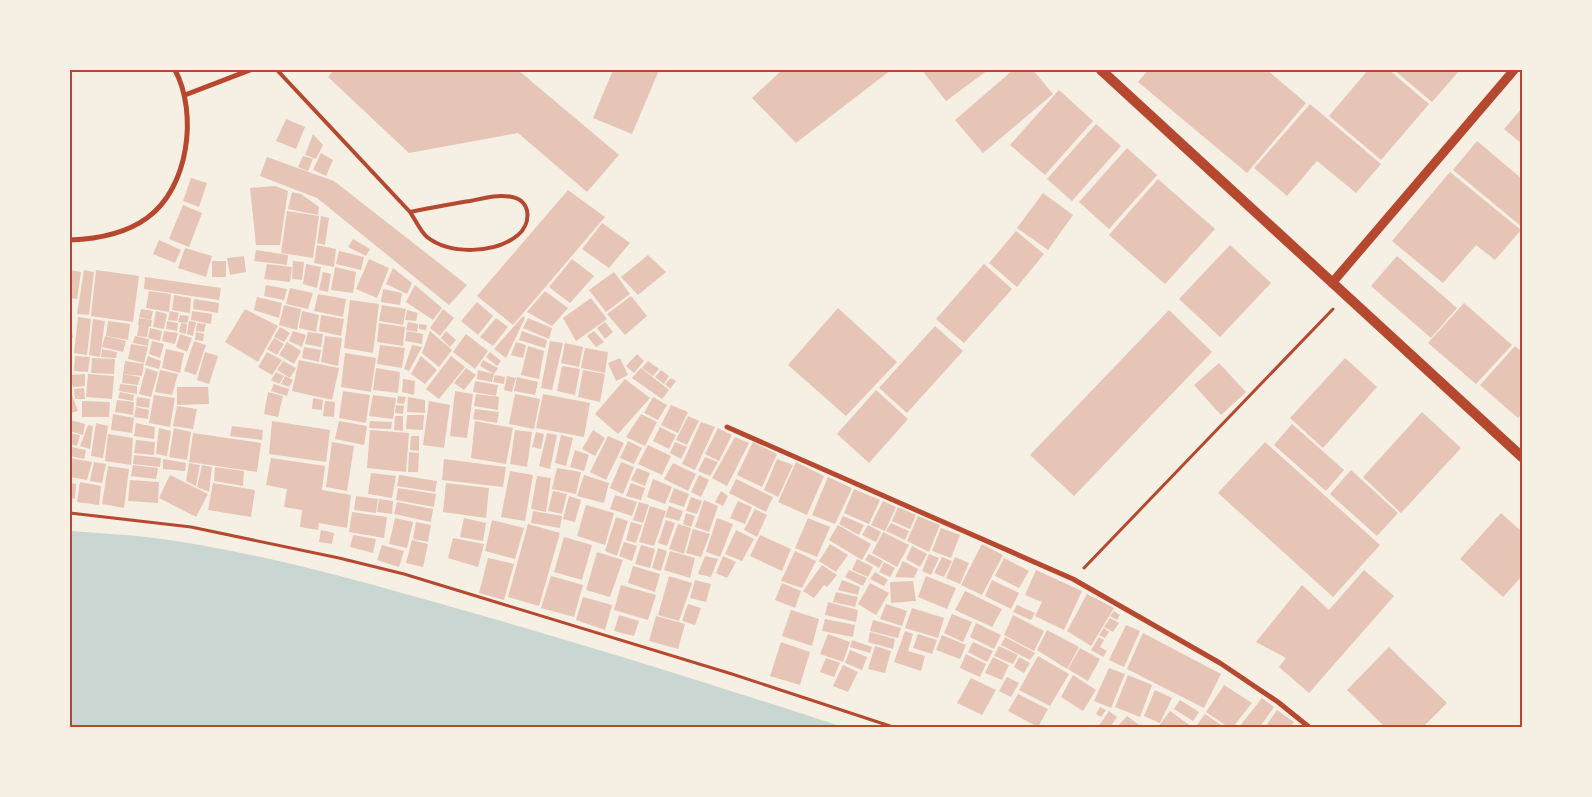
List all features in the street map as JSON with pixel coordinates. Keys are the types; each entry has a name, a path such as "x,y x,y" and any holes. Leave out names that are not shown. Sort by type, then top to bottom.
{"main road":[{"path":"1101,70 1522,457"}],"street":[{"path":"70,240 94,239 132,227 148,218 168,194 175,182 183,158 187,126 185,95 175,70"},
{"path":"185,95 250,70"},
{"path":"1332,283 1514,70"},
{"path":"727,427 1073,579 1220,664 1278,702 1309,727"}],"lane":[{"path":"277,70 410,212 426,236 439,244 456,249 486,249 504,243 518,235 527,223 528,210 524,202 514,197 499,196 410,212"}],"path":[{"path":"1073,579 1346,296"},
{"path":"70,514 192,527 339,558 404,574 732,674 893,727"}],"shaded area":[{"path":"70,531 138,536 183,542 318,570 582,645 843,727 70,727"}],"building":[{"path":"334,70 518,70 619,155 587,192 518,133 409,153 328,77"},
{"path":"613,70 659,70 632,134 593,118"},
{"path":"782,70 891,70 796,143 752,98"},
{"path":"922,70 988,70 946,101"},
{"path":"1013,70 1033,70 1053,94 983,153 955,120"},
{"path":"1148,70 1267,70 1306,103 1247,173 1138,82"},
{"path":"1368,70 1389,70 1429,104 1381,160 1329,116"},
{"path":"1394,70 1460,70 1432,102"},
{"path":"1059,90 1093,121 1045,175 1010,145"},
{"path":"1310,104 1381,164 1356,193 1317,161 1287,196 1254,168"},
{"path":"1522,108 1522,144 1504,129"},
{"path":"286,119 305,127 296,149 276,141"},
{"path":"1096,124 1121,146 1072,201 1047,179"},
{"path":"313,134 323,145 316,159 305,155"},
{"path":"1477,141 1522,179 1522,227 1453,170"},
{"path":"1127,148 1157,175 1109,229 1079,202"},
{"path":"321,153 333,160 326,176 313,170"},
{"path":"303,156 313,159 308,171 298,167"},
{"path":"267,157 334,181 467,285 449,305 317,198 260,176"},
{"path":"1450,172 1521,230 1495,260 1476,245 1443,283 1392,241"},
{"path":"191,178 207,183 199,207 183,201"},
{"path":"1158,179 1215,229 1165,284 1109,235"},
{"path":"275,186 288,191 280,245 256,245 250,188"},
{"path":"568,190 605,217 513,325 477,296"},
{"path":"292,192 301,194 319,207 318,215 288,209"},
{"path":"1043,193 1073,215 1048,250 1017,228"},
{"path":"183,205 202,213 189,247 169,239"},
{"path":"287,211 319,216 313,258 281,253"},
{"path":"321,216 329,218 325,245 317,243"},
{"path":"602,223 630,243 609,268 582,249"},
{"path":"1016,231 1044,254 1017,287 989,263"},
{"path":"353,239 370,249 366,256 348,247"},
{"path":"159,240 181,250 175,263 153,254"},
{"path":"317,245 336,249 334,267 314,263"},
{"path":"1230,245 1271,283 1220,337 1179,299"},
{"path":"185,248 212,256 206,277 178,268"},
{"path":"256,250 288,255 287,265 254,261"},
{"path":"339,251 364,257 361,270 336,264"},
{"path":"648,255 666,272 638,295 621,277"},
{"path":"244,256 246,272 230,275 227,258"},
{"path":"1397,256 1457,308 1431,338 1371,286"},
{"path":"369,259 389,268 377,298 356,289"},
{"path":"572,259 594,276 570,303 549,287"},
{"path":"212,261 226,261 226,277 212,277"},
{"path":"293,261 304,262 302,280 292,279"},
{"path":"267,264 292,267 290,282 264,279"},
{"path":"306,264 321,267 317,288 303,284"},
{"path":"984,264 1012,289 964,343 936,319"},
{"path":"335,267 356,272 353,293 331,290"},
{"path":"393,268 412,283 407,294 386,284"},
{"path":"71,270 81,272 77,299 70,298"},
{"path":"84,270 94,272 89,315 77,314"},
{"path":"96,270 139,276 133,322 91,316"},
{"path":"323,272 331,274 328,292 319,290"},
{"path":"614,272 630,294 606,312 589,290"},
{"path":"145,277 221,288 219,300 144,289"},
{"path":"266,285 287,289 284,300 264,296"},
{"path":"415,285 442,308 433,320 406,302"},
{"path":"290,288 313,293 308,309 286,304"},
{"path":"383,289 402,293 400,305 381,302"},
{"path":"149,291 171,294 169,312 146,308"},
{"path":"545,291 568,308 552,326 527,312"},
{"path":"318,294 346,299 343,317 314,311"},
{"path":"174,295 191,298 190,313 172,310"},
{"path":"631,296 647,316 625,335 607,314"},
{"path":"257,297 282,303 279,318 254,310"},
{"path":"591,298 607,319 576,341 563,318"},
{"path":"194,299 219,303 218,313 193,309"},
{"path":"350,300 379,304 373,353 344,348"},
{"path":"477,302 493,316 478,335 461,321"},
{"path":"1464,303 1512,345 1476,384 1428,343"},
{"path":"284,305 301,309 297,330 279,325"},
{"path":"382,305 406,309 403,325 379,321"},
{"path":"838,308 897,362 846,416 788,365"},
{"path":"141,309 153,311 151,320 139,317"},
{"path":"245,309 278,326 258,362 225,342"},
{"path":"443,309 454,318 440,336 430,328"},
{"path":"407,310 418,313 416,321 405,320"},
{"path":"1169,310 1212,352 1074,496 1030,455"},
{"path":"156,311 167,314 164,329 153,327"},
{"path":"170,311 179,313 177,321 168,320"},
{"path":"192,311 212,314 211,324 191,320"},
{"path":"302,311 319,315 316,332 299,328"},
{"path":"180,315 189,316 187,323 178,322"},
{"path":"321,315 344,319 341,336 319,331"},
{"path":"523,316 525,318 506,358 494,349"},
{"path":"78,317 91,319 87,355 74,353"},
{"path":"139,318 152,320 147,337 137,336"},
{"path":"496,318 508,327 493,346 480,337"},
{"path":"528,318 552,328 549,339 523,328"},
{"path":"93,319 105,321 100,357 89,355"},
{"path":"108,321 130,324 128,340 106,336"},
{"path":"167,321 178,323 177,331 166,329"},
{"path":"189,321 196,322 193,336 187,334"},
{"path":"408,322 418,324 417,332 406,330"},
{"path":"605,322 613,332 605,339 597,328"},
{"path":"181,323 187,324 186,334 179,332"},
{"path":"197,323 206,324 204,332 196,331"},
{"path":"379,323 405,327 403,346 377,342"},
{"path":"71,324 73,338 70,338"},
{"path":"419,324 427,325 426,330 419,329"},
{"path":"935,326 963,351 907,413 879,388"},
{"path":"280,327 290,333 284,342 274,337"},
{"path":"150,328 162,331 160,341 148,338"},
{"path":"164,331 178,333 175,344 162,341"},
{"path":"293,331 306,335 302,347 289,341"},
{"path":"407,331 423,334 422,344 405,341"},
{"path":"430,331 452,350 439,367 422,353"},
{"path":"446,331 456,340 450,347 441,338"},
{"path":"522,331 547,340 545,348 519,340"},
{"path":"594,331 604,342 596,347 587,336"},
{"path":"196,332 204,334 203,341 195,340"},
{"path":"308,332 323,334 321,347 305,344"},
{"path":"180,334 192,338 187,352 176,347"},
{"path":"466,334 488,351 475,369 453,352"},
{"path":"105,336 126,341 123,352 102,347"},
{"path":"135,336 149,339 148,346 133,343"},
{"path":"325,336 342,338 338,366 321,362"},
{"path":"274,338 284,344 277,355 267,349"},
{"path":"70,341 72,341 72,356 70,356"},
{"path":"152,341 164,344 160,358 149,354"},
{"path":"194,341 206,345 196,375 184,371"},
{"path":"550,341 563,343 552,390 541,388"},
{"path":"287,342 301,351 294,364 279,355"},
{"path":"516,342 526,345 523,358 511,355"},
{"path":"565,343 583,347 579,367 561,363"},
{"path":"131,344 148,347 144,363 128,359"},
{"path":"380,345 405,348 402,368 377,364"},
{"path":"412,345 422,347 409,371 404,369"},
{"path":"528,346 544,351 539,379 521,375"},
{"path":"1515,346 1522,352 1522,414 1518,418 1480,385"},
{"path":"304,347 321,350 319,362 302,358"},
{"path":"585,348 608,352 605,373 581,368"},
{"path":"102,349 117,352 116,358 101,357"},
{"path":"166,349 184,353 180,373 162,368"},
{"path":"205,352 218,356 209,384 197,380"},
{"path":"267,352 282,360 272,375 258,367"},
{"path":"490,352 501,361 497,366 486,357"},
{"path":"345,353 376,358 371,392 341,387"},
{"path":"637,354 644,361 634,373 626,366"},
{"path":"75,356 90,357 88,372 74,371"},
{"path":"148,356 161,361 159,369 145,365"},
{"path":"421,356 437,370 425,384 411,374"},
{"path":"451,356 465,367 439,399 426,389"},
{"path":"92,358 115,359 114,374 91,373"},
{"path":"620,358 628,375 616,381 608,363"},
{"path":"1345,358 1377,387 1323,448 1290,418"},
{"path":"299,360 339,368 332,400 292,391"},
{"path":"483,360 498,368 494,374 480,366"},
{"path":"125,361 144,364 142,376 123,374"},
{"path":"283,361 296,368 290,378 277,370"},
{"path":"648,361 659,369 653,376 642,368"},
{"path":"1219,363 1246,392 1221,415 1194,385"},
{"path":"562,366 580,369 575,395 557,391"},
{"path":"146,368 158,372 151,397 139,394"},
{"path":"376,368 400,372 398,393 373,390"},
{"path":"466,368 476,375 464,390 454,383"},
{"path":"641,368 669,390 662,399 632,378"},
{"path":"160,370 178,374 172,395 155,392"},
{"path":"478,370 494,374 492,382 477,379"},
{"path":"583,370 605,374 600,402 578,397"},
{"path":"661,370 669,376 664,384 655,377"},
{"path":"276,372 284,376 279,384 271,380"},
{"path":"85,374 85,386 73,387 70,375"},
{"path":"88,374 114,376 112,399 86,397"},
{"path":"123,374 140,377 138,385 122,383"},
{"path":"495,375 505,377 504,384 493,382"},
{"path":"285,376 293,380 289,387 281,384"},
{"path":"507,376 516,378 512,392 504,390"},
{"path":"517,377 538,382 535,395 514,391"},
{"path":"671,378 676,381 670,389 665,384"},
{"path":"403,379 415,381 414,395 402,392"},
{"path":"625,379 650,398 618,434 595,414"},
{"path":"475,381 498,385 496,396 473,392"},
{"path":"120,384 137,386 137,394 119,391"},
{"path":"274,384 289,389 287,396 271,391"},
{"path":"177,387 208,387 209,404 177,405"},
{"path":"84,388 85,399 75,399 74,389"},
{"path":"876,390 908,419 869,463 837,434"},
{"path":"343,391 370,395 366,423 339,418"},
{"path":"455,391 473,394 467,438 450,436"},
{"path":"120,392 134,395 133,401 118,398"},
{"path":"268,392 283,396 278,417 264,414"},
{"path":"476,394 499,397 498,410 474,406"},
{"path":"515,394 540,399 534,429 509,424"},
{"path":"543,394 590,403 584,437 536,428"},
{"path":"72,395 78,411 70,413 70,396"},
{"path":"154,395 175,398 170,427 149,423"},
{"path":"373,395 396,398 393,419 369,416"},
{"path":"398,396 406,397 404,404 397,403"},
{"path":"137,397 150,399 149,408 136,406"},
{"path":"408,397 425,400 425,413 407,412"},
{"path":"653,397 667,405 658,420 644,413"},
{"path":"313,398 323,400 322,410 312,409"},
{"path":"117,400 134,402 133,415 115,412"},
{"path":"82,401 110,402 109,417 82,417"},
{"path":"325,401 335,402 334,417 323,416"},
{"path":"429,401 450,405 444,448 423,445"},
{"path":"396,405 404,406 403,414 395,413"},
{"path":"671,405 688,412 678,433 661,425"},
{"path":"177,406 197,409 193,429 173,426"},
{"path":"136,407 149,410 148,419 134,417"},
{"path":"475,409 499,412 497,423 473,419"},
{"path":"1422,412 1461,448 1401,513 1363,477"},
{"path":"113,414 134,418 132,433 111,430"},
{"path":"641,414 657,422 645,446 626,437"},
{"path":"407,415 424,415 423,430 406,429"},
{"path":"395,416 403,416 403,431 394,430"},
{"path":"688,416 699,421 687,445 676,440"},
{"path":"70,420 85,424 83,435 70,431"},
{"path":"272,421 330,430 326,462 269,454"},
{"path":"339,421 367,426 364,445 335,439"},
{"path":"370,421 392,422 391,429 369,428"},
{"path":"475,421 513,428 506,464 471,458"},
{"path":"701,422 715,427 695,470 682,464"},
{"path":"96,423 108,426 103,458 91,456"},
{"path":"136,423 155,427 154,439 134,436"},
{"path":"1292,424 1344,470 1326,491 1274,445"},
{"path":"88,425 93,426 90,449 80,446"},
{"path":"232,426 263,430 262,440 230,436"},
{"path":"660,427 676,435 669,449 653,441"},
{"path":"159,428 171,431 167,456 156,454"},
{"path":"174,428 191,432 187,460 169,457"},
{"path":"718,428 732,435 719,461 705,454"},
{"path":"370,430 409,433 406,472 367,468"},
{"path":"515,430 532,432 527,467 510,464"},
{"path":"593,430 605,438 595,456 582,449"},
{"path":"536,432 544,434 541,449 532,447"},
{"path":"70,433 80,435 77,446 70,444"},
{"path":"193,433 261,443 257,472 189,462"},
{"path":"547,433 557,435 550,469 539,466"},
{"path":"108,434 133,438 131,465 105,461"},
{"path":"561,435 573,438 566,466 555,463"},
{"path":"411,436 419,436 419,451 410,450"},
{"path":"608,436 624,443 606,480 590,472"},
{"path":"735,437 749,443 727,486 712,478"},
{"path":"136,440 155,442 154,455 134,453"},
{"path":"628,441 642,448 634,464 620,458"},
{"path":"332,442 354,446 347,491 326,487"},
{"path":"675,442 687,447 681,459 670,453"},
{"path":"753,442 777,454 762,487 737,475"},
{"path":"1265,442 1380,545 1333,597 1218,493"},
{"path":"648,445 671,456 662,475 638,464"},
{"path":"72,447 86,450 84,459 70,456"},
{"path":"575,450 589,455 584,471 570,467"},
{"path":"409,452 419,453 418,472 408,472"},
{"path":"134,455 161,458 160,467 133,464"},
{"path":"705,457 718,462 710,476 698,471"},
{"path":"70,458 92,462 87,480 70,477"},
{"path":"271,458 325,466 322,490 351,495 347,528 319,523 318,530 300,527 302,510 284,507 287,489 266,485"},
{"path":"163,459 186,463 185,471 163,469"},
{"path":"444,459 506,467 503,487 442,480"},
{"path":"777,459 793,465 778,497 764,490"},
{"path":"94,462 106,464 102,483 90,481"},
{"path":"621,462 634,467 623,494 610,488"},
{"path":"796,462 824,476 807,515 778,502"},
{"path":"189,463 200,465 196,486 186,481"},
{"path":"673,463 696,474 688,491 664,479"},
{"path":"133,465 158,468 156,479 131,476"},
{"path":"202,465 212,467 209,492 197,487"},
{"path":"108,466 129,469 124,508 102,504"},
{"path":"215,467 244,471 243,486 214,481"},
{"path":"557,468 581,472 576,494 552,489"},
{"path":"637,468 650,473 645,486 631,480"},
{"path":"1351,470 1398,513 1377,536 1330,494"},
{"path":"510,471 533,475 525,521 501,517"},
{"path":"371,473 396,476 392,498 368,494"},
{"path":"170,475 208,494 196,517 159,498"},
{"path":"399,475 437,481 435,492 397,486"},
{"path":"584,475 609,483 604,503 577,496"},
{"path":"699,475 709,480 701,497 691,492"},
{"path":"537,476 551,478 546,512 531,509"},
{"path":"828,477 852,488 835,524 812,515"},
{"path":"653,479 672,487 665,504 647,497"},
{"path":"736,479 773,497 766,512 729,493"},
{"path":"130,480 159,482 158,503 128,501"},
{"path":"80,482 101,486 99,505 77,502"},
{"path":"70,483 76,484 75,499 70,498"},
{"path":"213,483 255,490 251,517 208,510"},
{"path":"446,483 489,488 486,518 443,512"},
{"path":"631,483 645,488 641,500 626,496"},
{"path":"398,488 436,494 434,507 396,500"},
{"path":"674,488 689,494 684,507 669,502"},
{"path":"854,489 880,500 869,524 844,513"},
{"path":"553,491 567,494 562,514 548,511"},
{"path":"721,491 728,496 723,506 715,502"},
{"path":"615,495 637,502 632,516 610,509"},
{"path":"356,496 378,499 376,513 354,510"},
{"path":"569,496 581,500 575,522 563,519"},
{"path":"691,497 702,501 697,514 686,511"},
{"path":"379,499 393,501 392,514 377,512"},
{"path":"704,500 718,506 709,532 695,527"},
{"path":"738,501 752,507 745,524 730,518"},
{"path":"883,501 896,507 885,531 871,525"},
{"path":"397,502 433,509 431,522 394,514"},
{"path":"639,502 649,505 643,523 633,520"},
{"path":"586,505 614,513 605,545 577,536"},
{"path":"650,506 666,511 654,546 639,542"},
{"path":"669,506 683,511 679,521 665,517"},
{"path":"898,507 916,515 910,529 892,521"},
{"path":"755,509 767,515 757,537 744,530"},
{"path":"533,511 562,516 560,528 531,523"},
{"path":"352,512 387,517 384,538 349,532"},
{"path":"686,513 695,516 691,527 683,524"},
{"path":"1501,513 1522,532 1522,576 1503,597 1460,559"},
{"path":"843,516 864,525 859,535 839,524"},
{"path":"918,516 940,525 929,552 907,541"},
{"path":"616,517 628,521 617,556 605,551"},
{"path":"395,518 413,522 407,548 389,544"},
{"path":"464,518 486,523 483,541 460,537"},
{"path":"717,518 733,524 720,557 706,552"},
{"path":"808,518 830,527 817,557 795,548"},
{"path":"492,520 524,528 515,559 485,551"},
{"path":"666,520 675,523 667,546 658,543"},
{"path":"416,522 431,525 428,542 413,539"},
{"path":"631,522 642,525 636,543 626,540"},
{"path":"891,523 909,531 905,540 886,531"},
{"path":"528,524 560,533 539,606 508,597"},
{"path":"678,524 691,528 684,554 669,549"},
{"path":"838,525 871,544 862,560 829,540"},
{"path":"868,525 881,532 876,542 862,535"},
{"path":"941,528 960,535 951,558 932,551"},
{"path":"693,529 710,534 701,557 686,553"},
{"path":"321,530 334,533 332,544 319,542"},
{"path":"736,530 754,539 742,561 725,554"},
{"path":"883,532 909,545 897,567 872,553"},
{"path":"353,535 376,539 373,553 350,547"},
{"path":"760,535 791,549 782,571 750,556"},
{"path":"564,537 592,545 582,580 554,572"},
{"path":"453,538 484,544 478,567 448,558"},
{"path":"412,540 428,544 423,567 406,563"},
{"path":"624,542 637,546 632,561 619,556"},
{"path":"830,544 848,555 836,572 819,561"},
{"path":"982,544 1003,555 982,595 961,585"},
{"path":"382,545 404,551 399,567 377,560"},
{"path":"641,545 655,549 650,568 635,564"},
{"path":"912,546 927,554 920,567 906,559"},
{"path":"658,548 667,551 661,571 652,568"},
{"path":"670,551 695,558 690,578 664,570"},
{"path":"795,551 816,561 802,588 781,581"},
{"path":"597,552 623,560 610,597 586,590"},
{"path":"869,554 883,561 879,568 865,560"},
{"path":"929,554 939,558 931,575 922,571"},
{"path":"705,556 718,559 711,577 698,574"},
{"path":"723,556 736,562 727,578 716,573"},
{"path":"942,557 952,561 944,577 934,573"},
{"path":"955,557 969,563 960,584 946,578"},
{"path":"488,558 514,564 504,600 479,593"},
{"path":"1004,558 1029,571 1019,588 995,576"},
{"path":"857,559 873,567 868,577 852,570"},
{"path":"903,561 918,569 914,578 895,577"},
{"path":"884,562 895,568 890,577 879,572"},
{"path":"822,565 837,575 827,587 824,585 814,598 803,591"},
{"path":"633,566 660,574 655,592 628,583"},
{"path":"849,570 867,578 863,586 845,577"},
{"path":"1036,570 1082,591 1064,630 1035,616 1042,602 1025,595"},
{"path":"1364,570 1394,596 1309,693 1279,667 1286,658 1256,642 1302,585 1329,610"},
{"path":"875,572 888,580 884,586 870,579"},
{"path":"551,576 583,585 574,617 541,608"},
{"path":"669,576 692,583 679,621 658,615"},
{"path":"926,576 956,588 947,609 918,597"},
{"path":"695,580 711,584 706,602 690,598"},
{"path":"842,580 860,587 858,595 838,590"},
{"path":"992,580 1019,593 1011,609 985,596"},
{"path":"913,581 916,601 891,603 890,582"},
{"path":"782,583 801,591 795,608 775,600"},
{"path":"870,583 889,593 876,615 858,604"},
{"path":"621,585 656,595 648,620 614,610"},
{"path":"965,591 1002,609 992,627 955,610"},
{"path":"836,592 858,597 855,607 833,602"},
{"path":"1087,594 1114,608 1091,646 1067,631"},
{"path":"583,597 612,605 605,630 576,620"},
{"path":"828,602 858,610 856,622 825,615"},
{"path":"688,604 701,608 695,625 682,621"},
{"path":"886,604 907,611 902,626 880,619"},
{"path":"1017,605 1035,613 1031,620 1013,612"},
{"path":"912,608 944,618 938,638 905,628"},
{"path":"791,610 819,619 812,646 782,636"},
{"path":"1114,611 1120,615 1117,620 1110,616"},
{"path":"952,614 972,622 963,642 944,633"},
{"path":"619,615 639,621 634,636 614,631"},
{"path":"1013,615 1044,631 1034,651 1004,635"},
{"path":"656,616 685,624 678,649 649,641"},
{"path":"1110,618 1119,623 1113,632 1104,627"},
{"path":"825,619 855,625 853,637 822,631"},
{"path":"873,620 901,628 898,638 870,631"},
{"path":"976,623 1001,635 994,649 970,637"},
{"path":"1126,625 1140,631 1124,667 1109,660"},
{"path":"1104,628 1109,632 1105,638 1099,635"},
{"path":"1047,630 1079,647 1067,669 1037,650"},
{"path":"905,631 913,634 908,651 925,656 921,671 894,662"},
{"path":"870,632 895,639 893,649 868,642"},
{"path":"1143,633 1221,674 1204,708 1127,669"},
{"path":"828,634 850,642 843,662 820,654"},
{"path":"918,634 937,640 932,654 913,648"},
{"path":"942,635 966,645 960,659 936,650"},
{"path":"1005,637 1035,653 1030,660 1001,645"},
{"path":"1099,637 1104,640 1100,647 1107,651 1103,657 1091,650"},
{"path":"852,640 872,647 870,653 850,647"},
{"path":"781,642 810,652 800,685 770,676"},
{"path":"973,642 993,651 987,662 968,652"},
{"path":"875,646 891,651 885,673 868,669"},
{"path":"999,646 1018,655 1013,664 994,656"},
{"path":"1389,647 1447,703 1423,727 1385,727 1347,690"},
{"path":"1080,648 1100,659 1088,681 1068,669"},
{"path":"850,650 867,657 862,670 845,663"},
{"path":"966,654 986,664 980,677 960,668"},
{"path":"1038,656 1069,674 1050,706 1019,690"},
{"path":"993,657 1009,665 1002,680 985,673"},
{"path":"1019,657 1030,663 1024,673 1014,667"},
{"path":"826,658 840,663 834,677 820,672"},
{"path":"843,665 858,672 848,692 833,686"},
{"path":"1109,668 1125,674 1111,708 1094,701"},
{"path":"1073,675 1096,690 1083,711 1061,697"},
{"path":"1128,675 1152,685 1140,717 1115,707"},
{"path":"1007,677 1019,683 1011,697 999,691"},
{"path":"971,678 996,690 982,715 957,703"},
{"path":"1224,685 1252,703 1233,727 1228,727 1206,712"},
{"path":"1155,690 1172,698 1160,723 1144,716"},
{"path":"1018,694 1048,709 1038,727 1008,711"},
{"path":"1262,698 1274,707 1260,727 1239,727"},
{"path":"1180,700 1199,712 1193,721 1174,709"},
{"path":"1100,707 1106,710 1101,717 1096,714"},
{"path":"1277,710 1294,722 1290,727 1266,726"},
{"path":"1109,711 1117,717 1110,727 1098,727"},
{"path":"1170,711 1192,727 1158,727"},
{"path":"1205,714 1224,727 1199,727 1197,725"},
{"path":"1127,716 1142,727 1117,727"}]}
